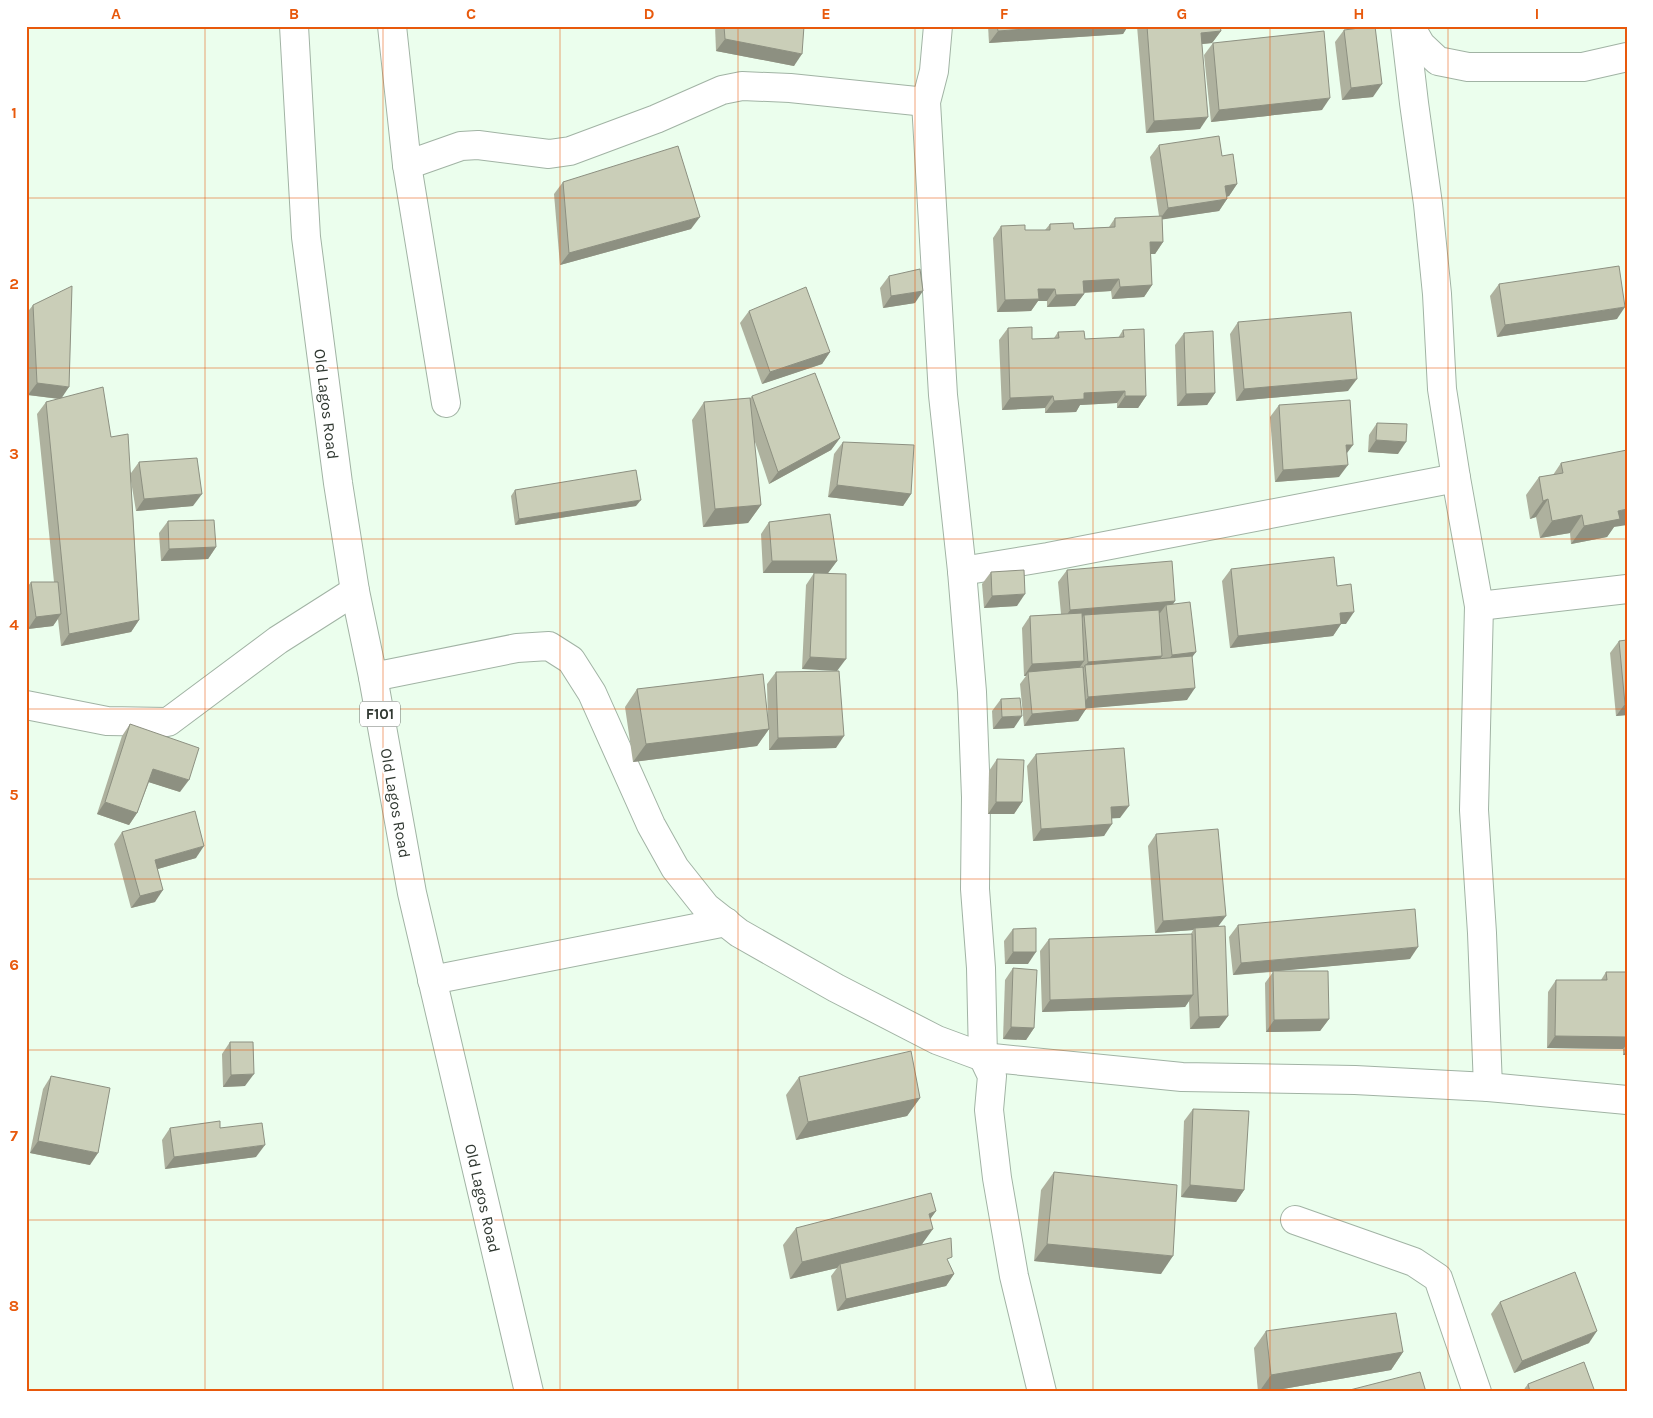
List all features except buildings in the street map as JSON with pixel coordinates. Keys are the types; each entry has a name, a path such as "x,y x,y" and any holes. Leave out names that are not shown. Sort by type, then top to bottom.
{"street":[{"name":"Old Lagos Road","path":"294,26 306,237 338,483 355,591 373,677 412,893 529,1392"},
{"path":"392,26 407,165 446,403"},
{"path":"938,26 934,71 926,102 943,395 962,571 972,692 976,797 975,889 981,968 983,1057 992,1076 989,1110 996,1178 1014,1276 1042,1392"},
{"path":"1405,26 1428,204 1437,294 1442,389 1479,606 1474,810 1482,933 1488,1087"},
{"path":"1410,26 1421,45 1438,61 1468,67 1583,67 1627,57"},
{"path":"407,165 462,146 478,145 549,154 570,151 656,119 722,90 742,86 790,88 926,102"},
{"path":"962,571 1058,556 1456,478"},
{"path":"1479,606 1627,589"},
{"path":"26,706 107,721 168,722 278,640 355,591"},
{"path":"373,677 517,648 549,646 571,660 592,693 651,825 675,868 706,907 739,932 836,988 937,1040 983,1057 1182,1077 1355,1080 1488,1087 1627,1100"},
{"path":"432,980 726,922"},
{"path":"1295,1220 1414,1262 1438,1278 1477,1392"}]}
